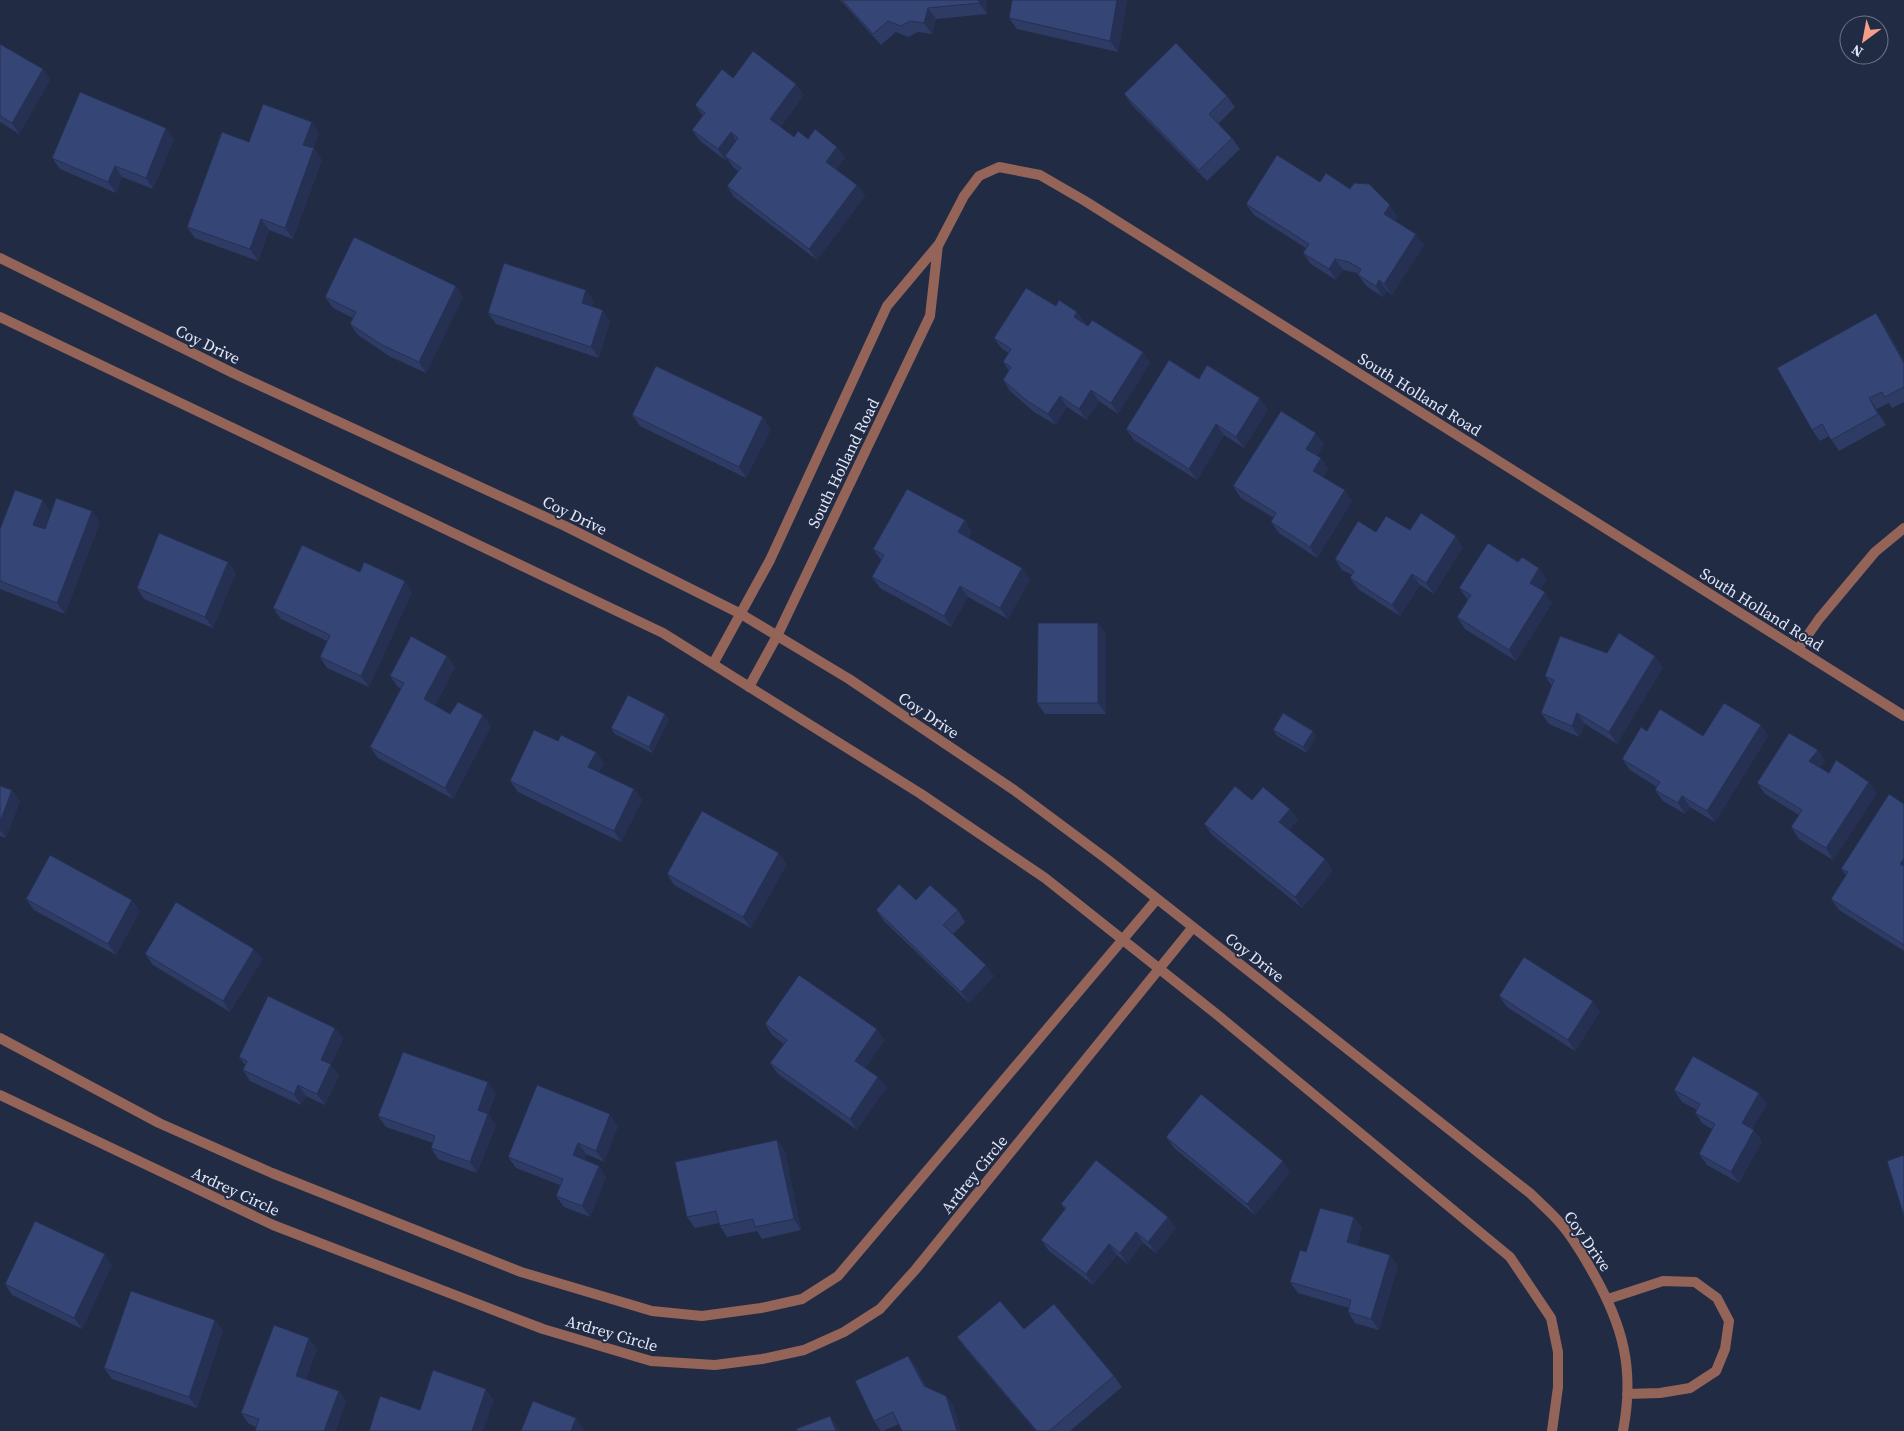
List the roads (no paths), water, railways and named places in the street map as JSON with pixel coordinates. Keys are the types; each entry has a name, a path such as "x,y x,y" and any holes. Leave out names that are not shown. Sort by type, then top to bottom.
{"street":[{"name":"South Holland Road","path":"713,664 770,560 887,306 939,244 964,196 978,176 999,167 1040,175 1085,201 1904,716"},
{"name":"South Holland Road","path":"749,687 776,636 930,316 939,244"},
{"name":"Coy Drive","path":"0,258 235,374 565,526 741,614 849,679 1014,790 1193,927 1531,1194 1561,1224 1608,1299 1623,1339 1628,1372 1627,1409 1623,1431"},
{"path":"0,317 662,633 921,794 1045,878 1220,1017 1510,1257 1551,1318 1558,1352 1558,1387 1552,1431"},
{"path":"1798,650 1819,619 1875,552 1904,528"},
{"name":"Ardrey Circle","path":"0,1038 159,1123 272,1173 383,1218 521,1272 652,1311 702,1316 761,1308 802,1298 838,1276 1157,899"},
{"name":"Ardrey Circle","path":"0,1095 273,1225 543,1329 651,1361 715,1365 762,1359 804,1350 844,1332 880,1309 922,1262 1193,927"},
{"path":"1608,1299 1663,1281 1694,1282 1717,1298 1729,1321 1725,1349 1716,1370 1690,1388 1660,1393 1627,1394"}]}
